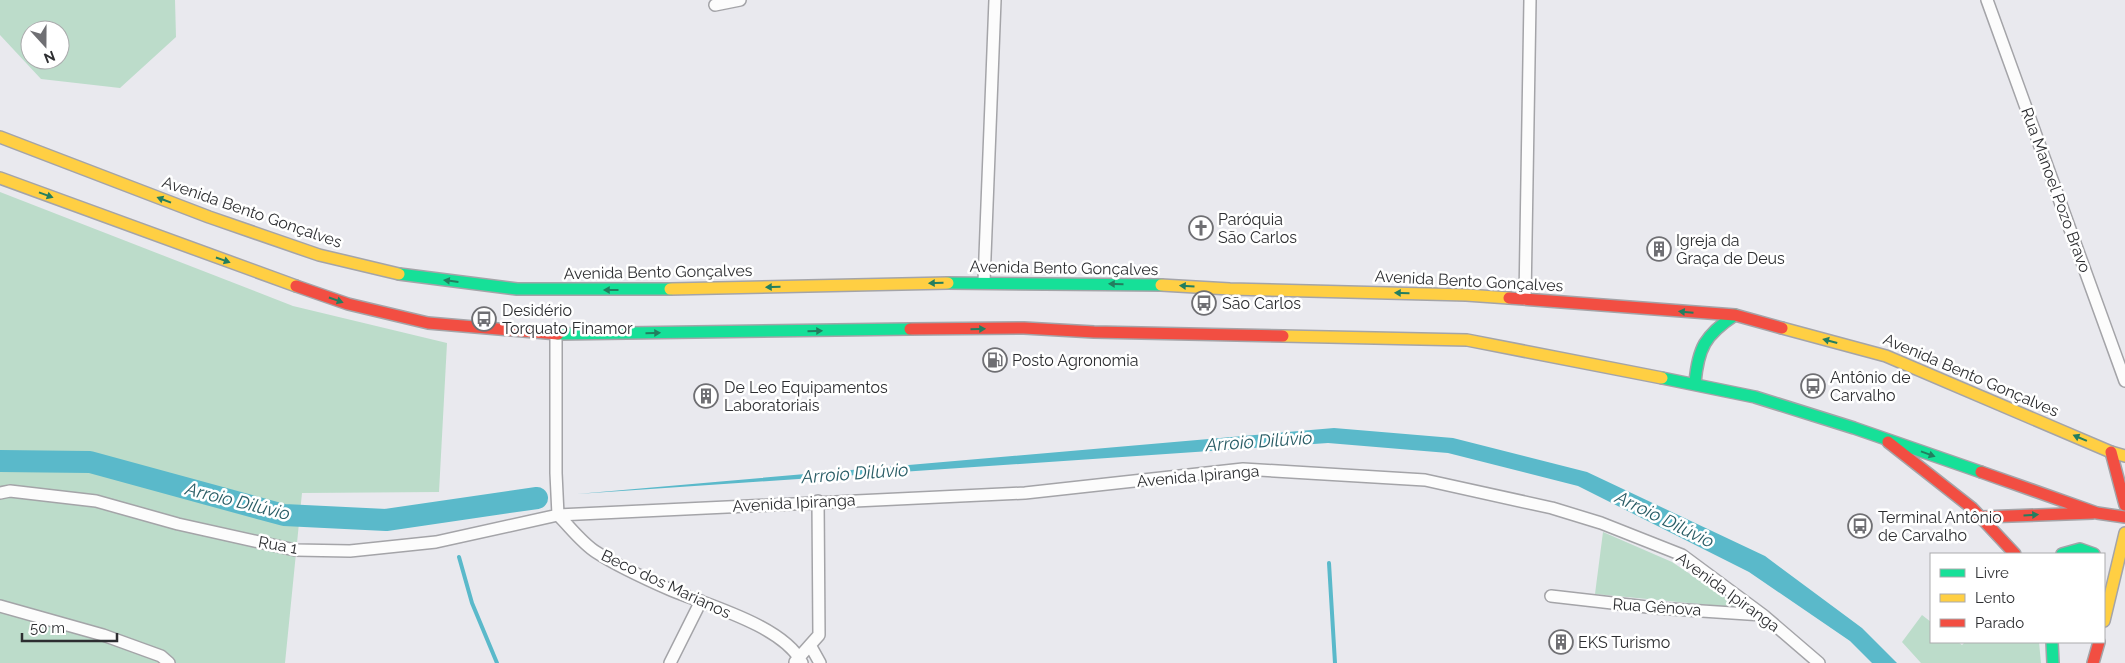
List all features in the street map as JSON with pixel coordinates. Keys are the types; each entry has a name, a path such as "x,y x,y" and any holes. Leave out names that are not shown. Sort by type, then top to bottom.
{"main road":[{"name":"Avenida Bento Gonçalves","path":"0,136 209,217 319,255 412,277 528,290 630,290 984,282 1165,285 1525,298 1735,316 1886,356 2111,452 2125,456"},
{"path":"0,178 177,244 348,304 428,323 556,334 1024,328 1094,332 1468,340 1755,397 1882,438 2097,513"},
{"path":"1695,384 1696,367 1702,343 1712,330 1735,316"},
{"path":"1882,438 1982,517 2014,553"},
{"path":"2111,452 2125,505"},
{"path":"1982,517 2097,513 2125,517"},
{"path":"2105,617 2125,533"},
{"path":"2066,553 2080,549 2091,553"},
{"path":"2105,566 2114,581"},
{"path":"2052,643 2054,663"},
{"path":"2093,663 2098,643"}],"street":[{"path":"716,5 740,0"},
{"path":"984,282 995,0"},
{"path":"1525,298 1530,0"},
{"name":"Rua Manoel Pozo Bravo","path":"1987,0 2125,381"},
{"path":"556,334 556,474 558,515"},
{"name":"Avenida Ipiranga","path":"558,515 818,501 1041,492 1243,469 1425,480 1552,508 1601,523 1682,555 1764,615 1819,663"},
{"name":"Rua 1","path":"0,493 10,490 96,501 178,524 296,550 350,550 436,542 558,515"},
{"path":"798,661 819,635 818,501"},
{"name":"Beco dos Marianos","path":"558,515 595,552 652,581 763,627 798,661"},
{"name":"Rua Gênova","path":"1551,596 1656,608 1764,615"},
{"path":"670,663 701,601"},
{"path":"0,606 103,635 161,656 170,663"},
{"path":"810,645 820,663"}],"green space":[{"path":"0,0 175,0 176,37 120,88 41,79 33,70 70,70 70,20 20,20 20,56 0,35"},
{"path":"0,192 293,306 447,343 439,492 302,493 285,663 0,663"},
{"path":"1603,532 1672,562 1741,608 1595,594"},
{"path":"1922,615 1930,621 1930,643 1959,643 1962,645 1964,643 2039,643 2041,663 1921,663 1902,642"}],"water":[{"name":"Arroio Dilúvio","path":"1334,428 1453,438 1587,472 1765,556 1862,628 1897,663 1872,663 1850,641 1749,572 1578,486 1448,453 1328,443 577,494"}],"waterway":[{"name":"Arroio Dilúvio","path":"0,461 90,462 284,515 386,520 537,498"},
{"path":"459,557 472,603 497,663"},
{"path":"1329,563 1335,663"}],"traffic: fast":[{"path":"399,274 517,289 670,289"},
{"path":"948,283 1161,285"},
{"path":"1695,383 1698,360 1705,343 1717,329 1735,315"},
{"path":"558,334 910,329"},
{"path":"1662,378 1755,397 1854,428 1981,472"},
{"path":"2066,553 2080,549 2091,553"},
{"path":"2052,643 2053,663"}],"traffic: slow":[{"path":"0,137 209,217 319,255 399,274"},
{"path":"0,178 296,286"},
{"path":"670,289 948,283"},
{"path":"1161,285 1509,298"},
{"path":"1782,328 1886,356 2111,452 2125,456"},
{"path":"1283,336 1467,340 1662,378"},
{"path":"2105,617 2125,533"}],"traffic: jam":[{"path":"296,286 348,304 428,323 558,334"},
{"path":"1509,298 1735,315 1782,328"},
{"path":"910,329 1024,328 1094,332 1283,336"},
{"path":"1888,442 1972,508 2014,553"},
{"path":"2111,452 2125,505"},
{"path":"1981,472 2097,513 2125,517"},
{"path":"1982,517 2093,513"},
{"path":"2093,663 2099,643"}],"place":[{"name":"Paróquia São Carlos","path":"1201,228"},
{"name":"Igreja da Graça de Deus","path":"1659,249"},
{"name":"São Carlos","path":"1204,303"},
{"name":"Desidério Torquato Finamor","path":"484,319"},
{"name":"Posto Agronomia","path":"995,360"},
{"name":"Antônio de Carvalho","path":"1813,386"},
{"name":"De Leo Equipamentos Laboratoriais","path":"706,396"},
{"name":"Terminal Antônio de Carvalho","path":"1860,526"},
{"name":"EKS Turismo","path":"1561,642"}]}
